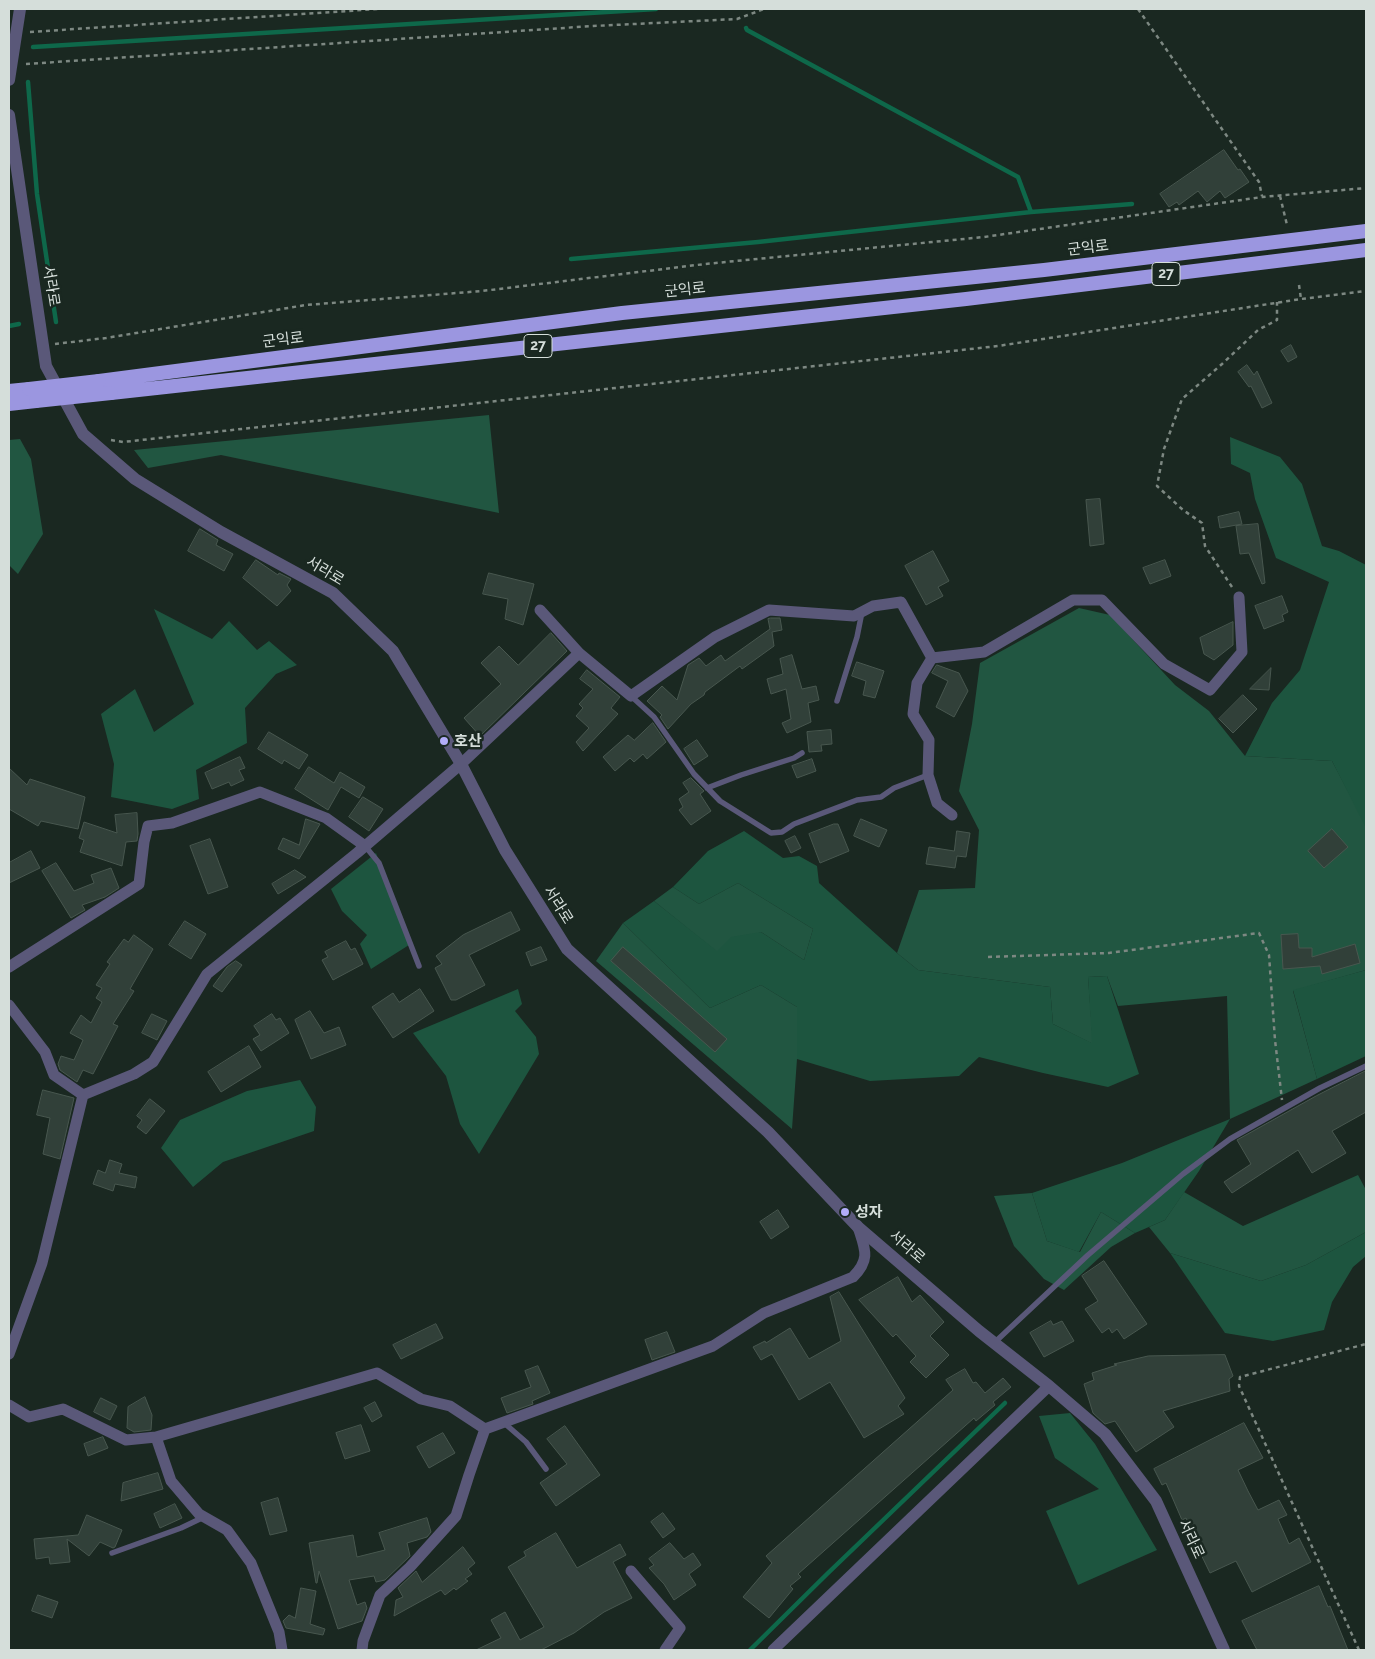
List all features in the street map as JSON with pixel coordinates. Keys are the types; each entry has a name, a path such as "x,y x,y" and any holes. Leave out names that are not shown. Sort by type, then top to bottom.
{"highway":[{"name":"군익로","path":"9,391 622,313 1044,270 1366,231"},
{"name":"27","path":"9,404 966,299 1366,250"}],"street":[{"path":"9,80 20,9"},
{"name":"서라로","path":"9,115 46,366 83,434 135,478 221,532 333,593 393,651 461,764 505,850 567,950 768,1132 858,1226 1105,1434 1156,1501 1224,1650"},
{"path":"932,658 984,652 1073,600 1102,600 1164,664 1210,690 1242,652 1239,597"},
{"path":"540,610 579,653 631,696 714,637 769,610 854,616 874,606 901,602 932,658"},
{"path":"83,1095 134,1074 153,1062 207,974 365,846 461,764 579,653"},
{"path":"932,658 917,683 913,714 929,740 928,775 936,803 952,815"},
{"path":"9,967 139,884 148,826 172,823 260,792 326,818 365,846"},
{"path":"9,1005 44,1052 54,1075 83,1095"},
{"path":"9,1354 42,1263 83,1095"},
{"path":"362,1650 380,1596 410,1567 456,1516 486,1429 713,1346 764,1312 853,1277 863,1267 866,1250 858,1226"},
{"path":"9,1405 29,1417 63,1410 126,1440 156,1437 377,1373 420,1399 450,1406 486,1429"},
{"path":"773,1650 1049,1386"},
{"path":"156,1437 171,1481 199,1514 227,1530 251,1563 279,1632 282,1650"},
{"path":"631,1571 680,1628 665,1650"}],"lane":[{"path":"837,701 857,637 862,612"},
{"path":"631,696 654,717 694,774 720,801 771,833 782,832 794,824 857,800 881,797 894,788 928,775"},
{"path":"707,788 794,758 802,753"},
{"path":"365,846 379,863 419,966"},
{"path":"994,1342 1088,1255 1183,1174 1230,1139 1320,1088 1366,1066"},
{"path":"503,1422 526,1442 546,1469"},
{"path":"112,1553 181,1528 204,1517"}],"path":[{"path":"16,32 378,9"},
{"path":"12,65 593,26 738,19 764,9"},
{"path":"1138,9 1259,182 1262,197"},
{"path":"44,346 106,338 306,305 482,291 705,264 984,237 1262,197 1366,188"},
{"path":"1280,196 1287,225"},
{"path":"1299,285 1301,299"},
{"path":"107,439 123,442 998,346 1277,302 1366,291"},
{"path":"1239,597 1205,546 1202,524 1183,510 1157,486 1164,449 1182,399 1258,330 1277,320 1277,302"},
{"path":"988,957 1109,953 1259,933 1269,955 1275,1040 1284,1108"},
{"path":"1359,1650 1239,1386 1240,1377 1366,1344"}],"green space":[{"path":"489,415 499,513 221,455 148,468 134,450"},
{"path":"1230,437 1280,457 1302,484 1322,546 1339,551 1366,565 1366,828 1332,761 1245,756 1272,703 1300,670 1329,582 1276,558 1255,499 1250,473 1231,464"},
{"path":"20,439 31,459 43,534 18,574 9,565 9,440"},
{"path":"1079,608 1110,615 1175,685 1209,711 1245,756 1332,761 1366,825 1366,970 1293,991 1317,1079 1230,1119 1227,996 1118,1006 1107,976 1088,977 1093,1044 1053,1024 1050,987 918,970 897,953 919,890 975,888 979,830 959,791 972,724 980,663"},
{"path":"154,609 212,639 229,621 257,650 269,641 297,665 276,674 245,708 247,743 196,770 199,799 172,809 111,797 114,764 101,714 135,689 154,732 194,704"},
{"path":"744,831 783,858 799,856 817,866 819,883 918,970 1050,987 1053,1024 1092,1043 1088,977 1107,976 1139,1074 1108,1087 979,1057 959,1076 870,1081 797,1059 797,1007 761,985 710,1008 623,923 654,901 717,951 731,937 761,932 804,960 813,929 738,883 699,904 673,887 708,851"},
{"path":"376,853 409,945 371,969 360,944 367,935 342,911 331,889"},
{"path":"738,883 813,929 804,960 761,932 717,952 654,901 673,887 699,904"},
{"path":"623,923 710,1008 761,985 797,1007 797,1059 792,1129 596,961"},
{"path":"1366,970 1366,1056 1317,1079 1293,990"},
{"path":"518,989 522,1004 515,1011 536,1037 539,1054 479,1154 460,1124 446,1076 413,1033"},
{"path":"300,1080 316,1107 314,1131 223,1162 193,1187 161,1148 180,1120 247,1091"},
{"path":"1230,1119 1199,1171 1165,1220 1135,1233 1101,1212 1079,1252 1047,1241 1032,1193 1122,1163"},
{"path":"1358,1175 1366,1190 1366,1232 1306,1265 1261,1281 1170,1253 1149,1227 1165,1220 1184,1192 1243,1226"},
{"path":"1032,1193 1047,1241 1080,1252 1101,1212 1135,1233 1111,1247 1064,1290 1044,1279 1014,1246 994,1196"},
{"path":"1366,1232 1366,1256 1353,1267 1332,1302 1324,1330 1273,1341 1225,1333 1170,1253 1261,1281 1306,1265"},
{"path":"1070,1413 1095,1444 1157,1550 1078,1585 1046,1511 1099,1489 1055,1458 1039,1416"}],"building":[{"path":"1224,150 1249,182 1225,198 1220,191 1207,202 1198,191 1179,205 1177,202 1169,207 1160,194"},
{"path":"1291,345 1297,357 1288,362 1281,351"},
{"path":"1247,365 1254,375 1257,371 1272,403 1262,408 1251,386 1249,387 1238,372"},
{"path":"1100,499 1104,544 1090,546 1086,500"},
{"path":"1239,512 1242,524 1220,528 1218,517"},
{"path":"1258,524 1265,583 1262,584 1249,553 1240,554 1236,526"},
{"path":"200,529 218,540 216,545 233,554 224,571 188,551"},
{"path":"933,551 949,581 938,587 943,596 926,605 905,566"},
{"path":"256,560 278,575 279,573 291,579 287,585 291,591 277,606 243,578"},
{"path":"1165,560 1171,576 1150,584 1143,568"},
{"path":"489,573 534,584 523,625 505,619 508,599 483,594"},
{"path":"1282,596 1288,612 1282,615 1284,621 1264,629 1255,606"},
{"path":"780,618 782,630 772,632 774,646 742,669 740,666 705,692 668,729 660,717 662,715 647,701 662,686 677,700 688,665 699,658 706,666 721,655 725,661 770,629 768,619"},
{"path":"1233,622 1233,645 1214,660 1204,654 1200,638"},
{"path":"551,633 567,651 480,736 464,718 501,684 481,663 499,646 518,665"},
{"path":"792,655 802,689 816,686 819,700 808,703 811,722 787,733 782,723 791,719 786,689 771,694 767,679 783,674 780,659"},
{"path":"857,662 884,671 875,698 863,695 866,681 852,676"},
{"path":"937,665 959,673 968,691 954,717 936,707 948,681 932,673"},
{"path":"1271,668 1269,690 1250,689"},
{"path":"587,670 620,697 611,708 618,714 583,751 576,742 589,728 576,716 583,708 579,704 593,689 580,679"},
{"path":"1243,695 1257,709 1233,733 1219,719"},
{"path":"653,723 666,742 647,759 643,754 634,762 630,758 615,771 603,757 628,735 634,740"},
{"path":"831,730 832,744 821,745 822,751 809,752 807,732"},
{"path":"269,732 308,755 299,769 284,760 282,764 258,749"},
{"path":"697,740 708,756 694,765 684,749"},
{"path":"240,757 245,768 239,770 244,780 231,786 229,782 212,789 205,773"},
{"path":"812,759 816,771 797,778 792,766"},
{"path":"309,767 334,783 340,772 365,787 359,798 341,787 328,810 295,789"},
{"path":"9,768 27,785 30,779 85,797 78,829 41,821 38,826 9,809"},
{"path":"691,778 704,791 700,794 711,811 691,825 679,810 683,807 679,799 689,792 683,783"},
{"path":"363,797 383,809 369,831 349,817"},
{"path":"137,813 137,841 126,842 122,866 80,852 84,840 79,838 84,822 117,833 115,815"},
{"path":"306,819 320,824 299,859 278,849 283,838 299,845"},
{"path":"861,819 887,830 879,847 854,836"},
{"path":"838,824 849,851 820,863 809,834"},
{"path":"1332,829 1348,847 1324,868 1308,851"},
{"path":"957,831 970,833 966,857 957,856 955,868 926,864 929,847 954,851"},
{"path":"795,836 801,848 791,853 785,841"},
{"path":"210,839 228,887 208,894 190,846"},
{"path":"31,851 40,868 9,883 9,863"},
{"path":"56,863 74,891 94,883 91,875 111,868 119,888 105,897 82,905 85,910 71,918 42,871"},
{"path":"295,870 306,877 278,894 272,884"},
{"path":"511,912 520,930 469,955 485,985 456,1000 451,1000 435,968 442,964 436,956 463,935"},
{"path":"185,921 206,934 191,959 169,945"},
{"path":"1298,934 1299,948 1312,948 1312,957 1355,944 1360,963 1322,974 1320,966 1283,969 1281,935"},
{"path":"134,935 153,949 130,989 134,991 113,1024 118,1026 93,1074 83,1070 77,1082 60,1070 58,1064 61,1056 74,1060 83,1040 70,1033 81,1015 91,1023 102,1002 96,998 102,988 96,985 110,964 107,962 124,939 128,942"},
{"path":"346,941 351,950 355,948 363,964 333,980 322,960 328,957 325,952"},
{"path":"541,947 547,960 531,966 526,953"},
{"path":"623,947 727,1039 715,1052 611,961"},
{"path":"236,961 242,965 222,992 213,986 227,967"},
{"path":"420,989 434,1011 393,1038 372,1007 393,993 399,1002"},
{"path":"310,1011 324,1033 339,1027 346,1045 311,1059 295,1020"},
{"path":"152,1014 167,1021 157,1040 142,1033"},
{"path":"272,1014 276,1020 280,1018 289,1033 261,1051 253,1039 260,1035 254,1026"},
{"path":"249,1046 261,1067 221,1092 208,1072"},
{"path":"1366,1071 1366,1112 1332,1131 1346,1153 1312,1173 1298,1150 1232,1193 1224,1182 1251,1164 1237,1140 1316,1096"},
{"path":"43,1090 74,1098 60,1159 43,1154 50,1118 37,1115"},
{"path":"150,1099 165,1111 146,1134 137,1127 142,1120 137,1116"},
{"path":"110,1160 122,1164 119,1173 137,1177 135,1188 115,1184 113,1191 93,1184 98,1170 105,1173"},
{"path":"778,1210 789,1227 771,1239 760,1222"},
{"path":"1104,1261 1147,1324 1124,1339 1117,1329 1112,1333 1109,1328 1102,1333 1085,1309 1098,1301 1082,1276"},
{"path":"898,1277 912,1302 920,1295 944,1322 930,1336 949,1355 926,1378 910,1362 916,1356 896,1334 893,1337 859,1300"},
{"path":"839,1292 905,1398 898,1406 904,1414 864,1438 830,1382 799,1400 772,1354 761,1360 753,1347 765,1341 766,1343 790,1328 809,1359 841,1341 830,1297"},
{"path":"1051,1321 1053,1325 1062,1321 1074,1341 1044,1357 1030,1333"},
{"path":"436,1324 443,1338 401,1359 393,1345"},
{"path":"667,1332 675,1352 652,1360 645,1340"},
{"path":"1225,1355 1233,1376 1229,1379 1230,1391 1163,1411 1174,1427 1136,1452 1115,1421 1105,1424 1093,1413 1084,1384 1094,1380 1092,1373 1117,1365 1114,1364 1148,1356"},
{"path":"538,1366 550,1393 532,1401 533,1404 507,1413 501,1398 531,1387 525,1371"},
{"path":"965,1369 973,1383 976,1382 985,1393 1003,1378 1011,1387 993,1402 995,1405 976,1421 974,1418 798,1574 801,1577 790,1586 793,1589 769,1618 743,1597 772,1563 766,1556 953,1390 946,1380"},
{"path":"145,1397 152,1415 151,1430 134,1432 127,1428 128,1407"},
{"path":"101,1398 117,1406 110,1420 94,1412"},
{"path":"375,1402 382,1416 372,1422 364,1408"},
{"path":"1244,1423 1263,1458 1238,1470 1248,1491 1258,1510 1279,1500 1287,1515 1278,1519 1289,1544 1299,1538 1311,1562 1252,1592 1236,1561 1210,1573 1186,1518 1182,1520 1166,1483 1162,1485 1154,1469"},
{"path":"361,1425 370,1451 345,1459 336,1433"},
{"path":"565,1426 600,1475 556,1506 540,1483 567,1464 547,1439"},
{"path":"443,1433 455,1453 429,1468 417,1447"},
{"path":"103,1437 108,1448 88,1456 84,1444"},
{"path":"158,1473 163,1489 121,1501 123,1483"},
{"path":"278,1498 287,1531 270,1535 261,1503"},
{"path":"175,1504 182,1518 160,1528 154,1514"},
{"path":"663,1513 675,1529 663,1538 651,1522"},
{"path":"87,1515 122,1530 115,1547 113,1548 100,1542 89,1556 67,1539 70,1562 50,1564 49,1557 36,1559 34,1539 78,1535"},
{"path":"427,1518 431,1532 427,1537 407,1543 410,1556 385,1580 376,1582 374,1576 349,1580 357,1605 365,1602 367,1608 362,1621 338,1629 319,1571 316,1583 309,1543 353,1535 357,1557 385,1550 379,1533"},
{"path":"556,1533 577,1568 620,1544 626,1555 613,1562 632,1598 604,1612 574,1633 541,1650 476,1650 501,1638 491,1620 505,1612 520,1640 544,1627 508,1567 526,1556 524,1552"},
{"path":"670,1543 684,1559 693,1553 701,1565 689,1574 696,1585 674,1600 664,1584 649,1568 654,1565 649,1559"},
{"path":"463,1547 475,1563 468,1569 472,1574 465,1579 468,1581 445,1595 441,1590 394,1616 396,1600 403,1597 398,1588 416,1571 422,1582"},
{"path":"1319,1586 1328,1607 1330,1606 1348,1650 1257,1650 1242,1621"},
{"path":"301,1588 316,1591 310,1624 325,1629 323,1635 286,1628 283,1621 289,1615 295,1618"},
{"path":"38,1595 58,1602 52,1618 32,1611"}],"waterway":[{"path":"33,47 656,9"},
{"path":"746,28 1018,177 1031,212 1132,204"},
{"path":"28,82 37,194 56,322"},
{"path":"571,259 758,242 1031,212"},
{"path":"9,326 19,324"},
{"path":"750,1650 1005,1403"}],"place":[{"name":"호산","path":"444,741"},
{"name":"성자","path":"845,1212"}]}
